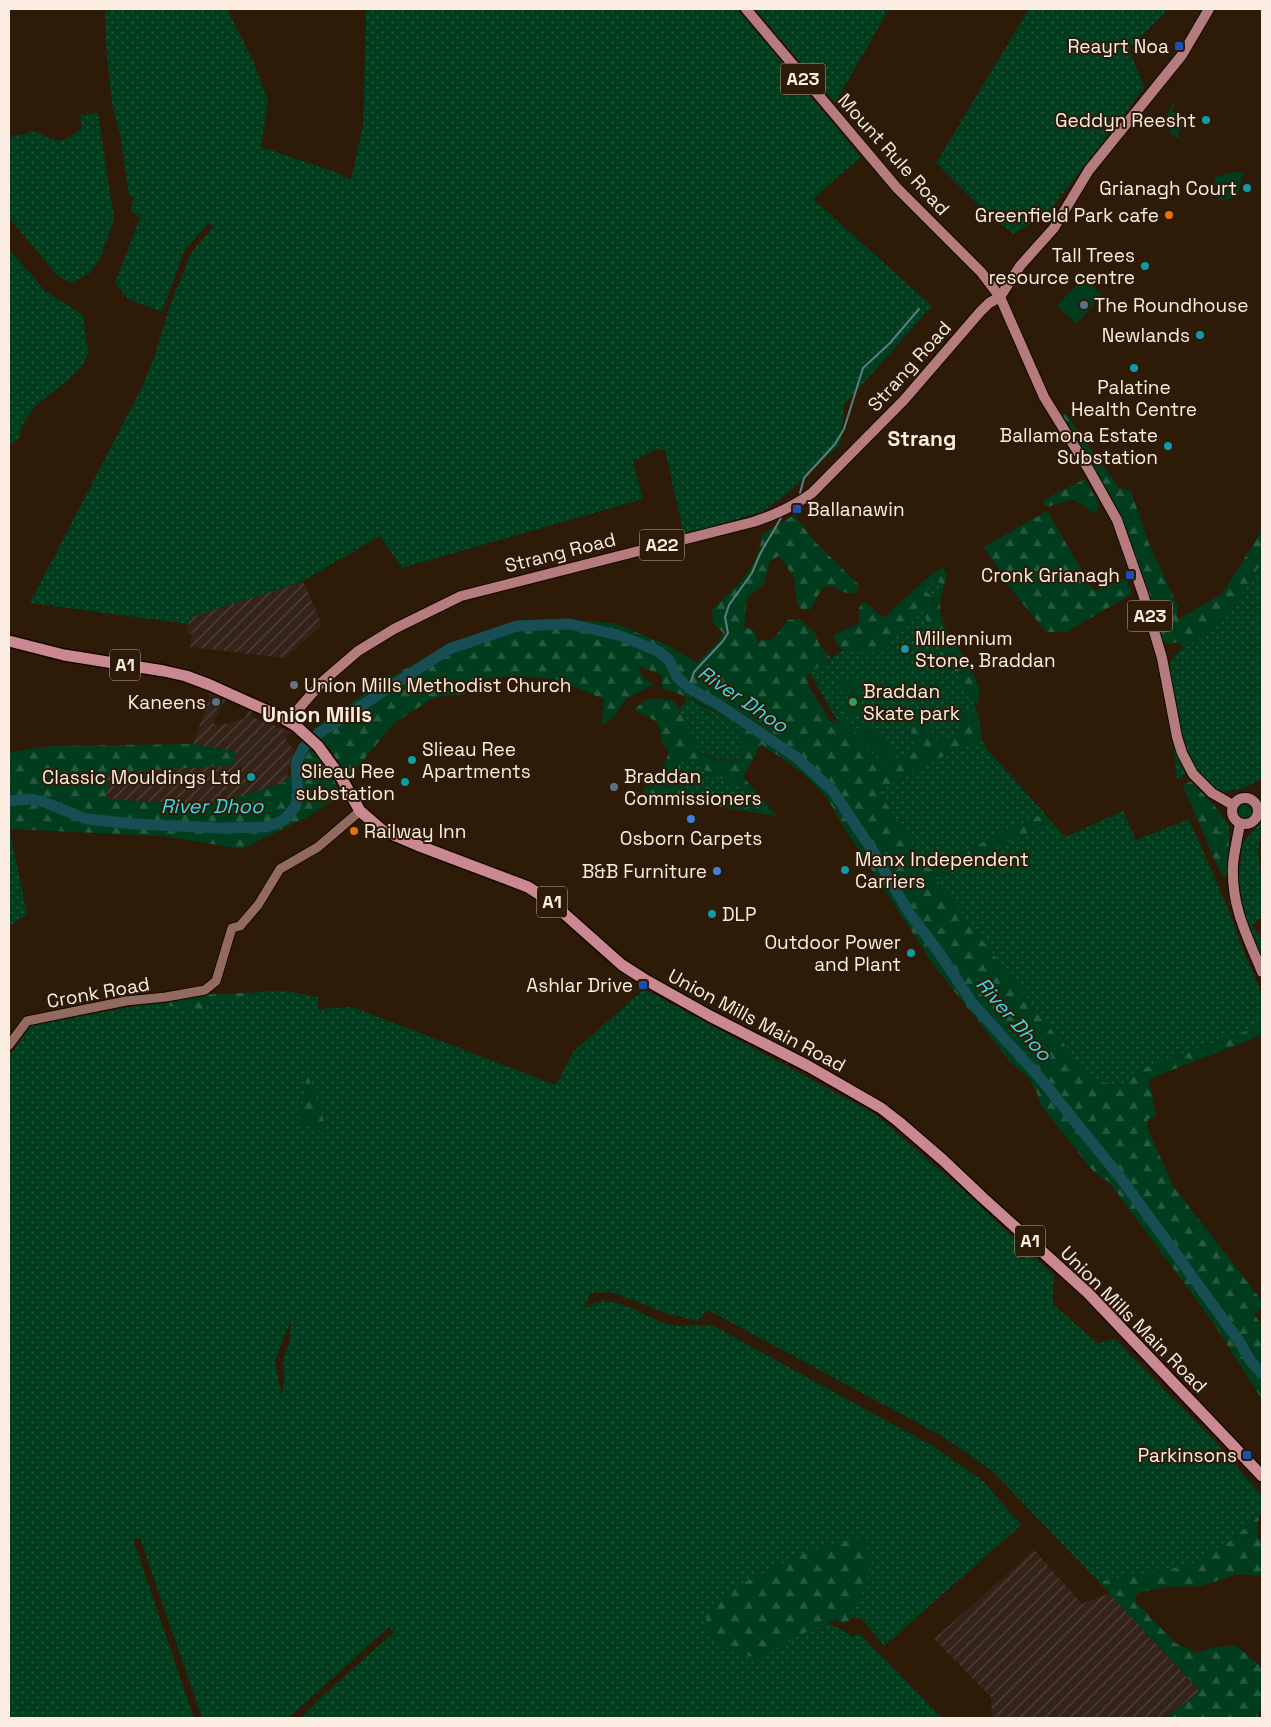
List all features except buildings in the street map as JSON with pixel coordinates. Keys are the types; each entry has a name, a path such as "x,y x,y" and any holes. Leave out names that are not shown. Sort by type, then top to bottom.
{"highway":[{"name":"Union Mills Main Road","path":"9,641 64,655 186,676 210,685 292,724 318,746 337,772 360,811 382,830 398,838 516,882 536,892 550,901 622,965 644,979 710,1016 808,1066 874,1104 899,1122 1088,1294 1262,1476"}],"main road":[{"name":"Mount Rule Road","path":"746,9 897,188 981,272 1000,297"},
{"name":"A22","path":"1000,297 1020,266 1054,228 1094,162 1182,55 1209,9"},
{"name":"Strang Road","path":"292,724 322,682 348,658 371,641 461,596 754,522 773,516 797,504 812,493 904,400 980,312 989,303 1000,297"},
{"name":"A23","path":"1000,297 1044,397 1117,520 1143,594 1162,658 1177,737 1182,753 1193,774 1212,793 1233,804"},
{"path":"1246,797 1257,804 1258,814 1249,824 1240,823 1233,818 1231,809 1238,799 1246,797"},
{"name":"Cronk Road","path":"9,1045 27,1021 126,1002 205,990 216,981 232,928 240,926 258,905 280,869 318,847 360,811"},
{"path":"1240,823 1233,863 1233,887 1240,920 1262,972"}],"shaded area":[{"path":"303,581 322,625 285,658 190,647 192,634 186,633 192,617"},
{"path":"209,691 227,697 213,723 218,726 244,719 249,710 252,711 251,717 292,732 285,738 294,750 287,773 288,781 233,800 201,805 106,799 107,773 219,754 193,744 209,699"},
{"path":"1034,1550 1082,1604 1110,1593 1200,1692 1165,1718 992,1718 991,1697 934,1639"}],"green space":[{"path":"105,9 227,9 254,63 268,101 261,147 338,173 351,180 363,125 366,9 737,9 861,157 813,199 932,306 844,405 841,443 790,491 762,512 684,535 665,450 654,450 633,462 643,499 402,568 380,536 303,581 192,617 188,624 30,603 141,389 154,358 171,303 191,253 214,226 208,224 184,251 162,312 128,299 115,283 140,218 130,210 134,198 129,196 120,134 112,104 106,44"},
{"path":"755,9 889,9 835,103"},
{"path":"1029,9 1169,9 1129,48 1144,88 1048,213 1014,234 986,213 936,163"},
{"path":"1173,103 1175,105 1172,110 1184,118 1185,123 1177,135 1182,141 1170,133 1168,112"},
{"path":"98,113 114,219 101,257 89,274 70,283 57,275 9,218 9,137 37,131 50,139 65,139 82,128 80,115"},
{"path":"1236,172 1243,173 1238,197 1219,201 1214,177"},
{"path":"9,249 46,292 83,315 88,354 77,371 42,400 28,416 19,438 9,445"},
{"path":"1083,278 1102,295 1077,324 1057,306"},
{"path":"1059,412 1067,415 1118,487 1131,491 1149,544 1178,607 1177,615 1179,619 1222,594 1262,533 1262,561 1234,607 1186,647 1183,647 1179,642 1168,644 1163,641 1146,586 1120,516"},
{"path":"1085,479 1099,505 1094,514 1082,504 1072,499 1050,506 1045,506 1042,501"},
{"path":"1047,511 1094,591 1126,578 1132,594 1066,632 1046,632 1012,590 984,547"},
{"path":"794,515 816,543 859,585 856,593 849,594 831,586 822,588 811,609 802,610 797,603 794,577 779,556 771,560 763,585 747,598 744,627 753,630 758,641 773,639 788,620 799,619 815,633 820,646 830,657 807,676 808,685 830,721 847,722 883,766 915,748 910,728 917,712 928,709 932,716 929,728 938,741 958,735 960,725 959,711 978,713 982,740 962,746 878,791 928,868 1044,813 1051,821 935,878 1048,1026 1096,1081 1122,1086 1141,1070 1262,1025 1262,1035 1149,1079 1156,1117 1148,1119 1147,1127 1173,1186 1262,1301 1262,1308 1254,1314 1262,1326 1262,1399 1212,1321 1110,1183 1093,1171 1040,1104 1039,1097 1030,1080 1011,1063 933,964 833,808 816,786 795,768 761,744 743,777 777,816 642,794 654,771 662,772 669,752 661,741 660,729 656,721 635,710 639,705 652,699 673,701 687,724 700,752 709,757 723,759 742,758 742,730 733,723 704,705 662,688 662,675 638,666 642,677 653,685 627,698 611,720 602,725 604,699 555,679 511,676 474,681 465,694 435,697 394,723 348,779 332,752 313,729 377,685 435,652 503,627 560,619 614,623 667,645 697,663 718,642 723,633 714,624 711,611 737,585 751,567 760,546 762,534","holes":["689,758 706,771 726,781 745,787 757,795 772,813 691,797 679,773 681,763"]},
{"path":"1262,561 1262,777 1246,787 1227,791 1226,793 1202,778 1188,757 1170,682 1169,669 1172,660 1183,647 1187,647 1234,607"},
{"path":"944,568 947,575 944,585 935,580 927,587 927,593 932,596 941,596 940,608 945,628 968,663 977,682 979,688 978,704 969,697 950,661 941,655 922,610 913,613 905,627 894,632 886,651 848,652 836,643 834,635 859,623 859,608 864,601 883,618 933,573"},
{"path":"936,580 944,585 941,596 928,594 927,587"},
{"path":"918,598 970,687 977,713 961,744 876,789 810,673"},
{"name":"Braddan Skate park","path":"847,680 857,680 859,682 860,717 847,717 848,690 843,693 838,687"},
{"path":"687,698 731,721 742,729 742,758 715,758 699,750 689,734 680,710"},
{"path":"869,720 896,757 884,765 858,733 861,724"},
{"path":"982,740 986,748 1044,813 928,868 878,791 962,746"},
{"path":"193,744 235,751 234,765 107,773 107,799 201,805 232,799 285,782 311,749 328,769 341,794 311,815 242,849 163,836 9,829 9,752 52,746"},
{"path":"1173,746 1175,746 1186,771 1184,776 1177,779"},
{"path":"689,758 706,771 726,781 745,787 757,795 772,813 691,797 679,772 681,763"},
{"path":"1192,782 1219,811 1217,830 1227,837 1229,841 1227,876 1223,876 1216,863 1183,786"},
{"path":"1241,802 1249,802 1254,807 1252,818 1241,820 1236,815 1236,807"},
{"path":"1123,811 1136,840 1189,819 1262,994 1262,1025 1141,1070 1122,1086 1096,1081 1048,1026 934,877 1051,821 1065,837"},
{"path":"1219,811 1229,826 1229,841 1227,837 1217,830"},
{"path":"1262,821 1258,848 1262,888 1262,917 1252,925 1262,939 1262,958 1242,908 1239,881 1242,844"},
{"path":"9,826 27,914 9,926"},
{"path":"644,989 875,1114 965,1192 1054,1275 1053,1304 1097,1343 1115,1339 1212,1438 1262,1496 1262,1513 1230,1541 1190,1565 1099,1582 992,1471 942,1436 708,1310 698,1321 669,1314 611,1292 590,1293 584,1309 595,1303 617,1303 672,1325 712,1325 934,1447 981,1479 1021,1525 884,1646 861,1618 852,1618 849,1615 862,1593 805,1553 739,1585 800,1635 827,1623 843,1630 852,1637 859,1633 942,1718 301,1718 317,1701 394,1632 389,1627 288,1718 202,1718 140,1538 133,1539 194,1718 9,1718 9,1057 31,1025 164,1001 161,1005 279,991 318,997 318,1009 352,1007 556,1085 573,1052","holes":["307,1074 328,1134 305,1124 304,1103","291,1319 289,1344 283,1359 282,1398 275,1361"]},
{"path":"262,992 208,1001 204,1009 161,1005 164,1001 196,995"},
{"path":"307,1073 329,1135 300,1123"},
{"path":"1259,1516 1257,1531 1258,1538 1262,1541 1262,1576 1237,1574 1201,1586 1166,1587 1137,1593 1135,1601 1175,1643 1197,1653 1214,1647 1237,1646 1262,1668 1262,1706 1257,1718 1165,1718 1200,1691 1099,1582 1190,1565 1230,1541"},
{"path":"862,1536 873,1560 862,1593 849,1615 852,1618 845,1623 840,1623 836,1619 800,1635 758,1659 727,1648 707,1629 706,1611 739,1585 805,1553"}],"waterway":[{"path":"800,493 804,478 835,444 844,429 863,368 890,343 919,309"},
{"path":"689,688 694,672 728,633 725,617 729,605 752,573 760,554 781,518"},
{"name":"River Dhoo","path":"9,801 31,799 44,802 86,819 136,824 220,828 267,827 284,820 295,807 298,794 296,765 304,747 319,733 449,649 517,626 569,624 618,635 658,651 669,660 678,678 689,688 719,705 796,757 833,791 874,853 908,911 938,951 973,1004 1041,1079 1123,1181 1239,1341 1250,1360 1262,1374"}],"place":[{"name":"Reayrt Noa","path":"1179,46"},
{"name":"Geddyn Reesht","path":"1206,120"},
{"name":"Grianagh Court","path":"1247,188"},
{"name":"Greenfield Park cafe","path":"1169,215"},
{"name":"Tall Trees resource centre","path":"1145,266"},
{"name":"The Roundhouse","path":"1084,305"},
{"name":"Newlands","path":"1200,335"},
{"name":"Palatine Health Centre","path":"1134,368"},
{"name":"Ballamona Estate Substation","path":"1168,446"},
{"name":"Ballanawin","path":"797,509"},
{"name":"Cronk Grianagh","path":"1130,575"},
{"name":"Millennium Stone, Braddan","path":"905,649"},
{"name":"Union Mills Methodist Church","path":"294,685"},
{"name":"Kaneens","path":"216,702"},
{"name":"Braddan Skate park","path":"853,702"},
{"name":"Slieau Ree Apartments","path":"412,760"},
{"name":"Classic Mouldings Ltd","path":"251,777"},
{"name":"Slieau Ree substation","path":"405,782"},
{"name":"Braddan Commissioners","path":"614,787"},
{"name":"Osborn Carpets","path":"691,819"},
{"name":"Railway Inn","path":"354,831"},
{"name":"Manx Independent Carriers","path":"845,870"},
{"name":"B&B Furniture","path":"717,871"},
{"name":"DLP","path":"712,914"},
{"name":"Outdoor Power and Plant","path":"911,953"},
{"name":"Ashlar Drive","path":"643,985"},
{"name":"Parkinsons","path":"1247,1455"}],"district":[{"name":"Strang","path":"922,439"},
{"name":"Union Mills","path":"317,715"}]}
